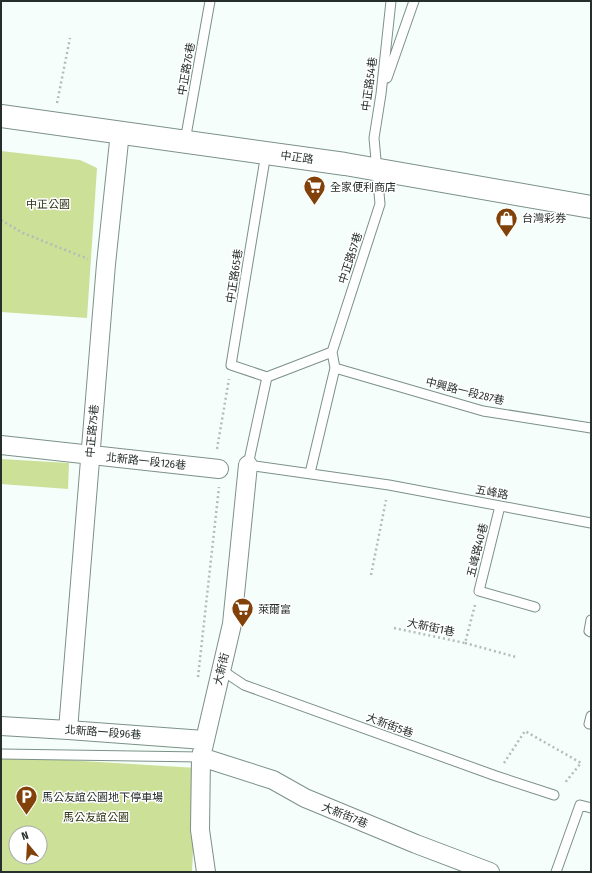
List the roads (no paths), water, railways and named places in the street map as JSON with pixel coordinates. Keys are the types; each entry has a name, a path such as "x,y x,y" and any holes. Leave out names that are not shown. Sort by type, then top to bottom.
{"street":[{"name":"中正路","path":"1,116 377,170 591,207"},
{"name":"中正路75巷","path":"68,730 106,264 120,132"},
{"name":"北新路一段126巷","path":"1,445 216,469"},
{"name":"大新街","path":"206,872 200,830 203,748 220,669 232,624 248,465"},
{"name":"北新路一段96巷","path":"1,726 68,730 203,748"},
{"name":"大新街7巷","path":"203,748 273,780 311,801 416,844 490,872"}],"lane":[{"name":"中正路76巷","path":"185,142 210,1"},
{"name":"中正路54巷","path":"377,170 374,138 381,94 392,1"},
{"path":"381,94 414,1"},
{"name":"中正路65巷","path":"266,153 231,365 267,377"},
{"name":"中正路57巷","path":"332,352 380,204 377,170"},
{"path":"248,465 267,377 332,352 334,368 310,473"},
{"name":"中興路一段287巷","path":"334,368 483,411 591,428"},
{"name":"五峰路","path":"248,465 388,485 591,523"},
{"name":"五峰路40巷","path":"500,506 479,591 535,607"},
{"path":"591,620 589,631 591,632"},
{"name":"大新街5巷","path":"220,669 244,685 496,776 554,795"},
{"path":"1,754 203,748"},
{"path":"556,872 580,805 591,808"}],"place":[{"name":"全家便利商店","path":"315,206"},
{"name":"台灣彩券","path":"507,238"},
{"name":"萊爾富","path":"243,628"},
{"name":"馬公友誼公園地下停車場","path":"27,816"}],"park label":[{"name":"中正公園","path":"48,204"},
{"name":"馬公友誼公園","path":"96,817"}]}
